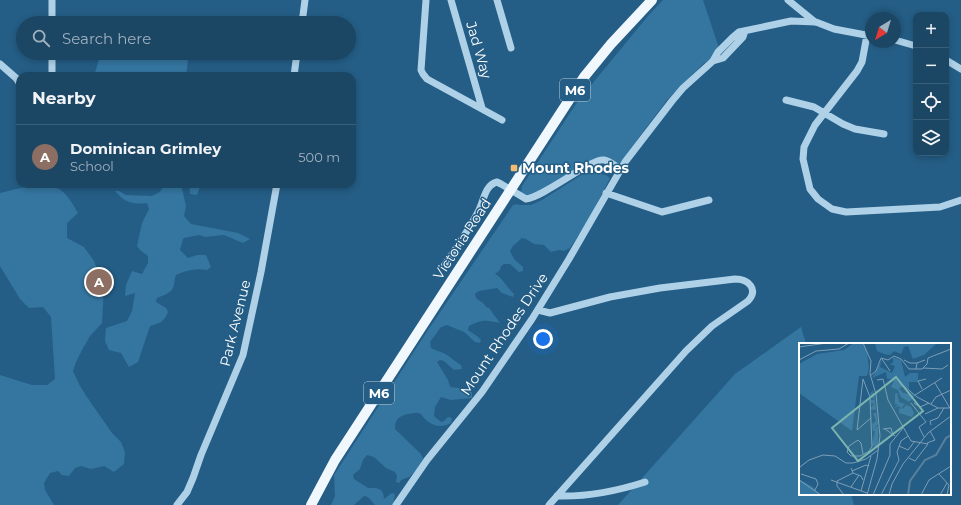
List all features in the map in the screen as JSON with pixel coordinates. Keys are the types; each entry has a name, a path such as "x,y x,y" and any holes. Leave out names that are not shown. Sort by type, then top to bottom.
{"main road":[{"name":"Victoria Road","path":"311,505 336,460 584,77 652,0"}],"street":[{"path":"52,0 52,16"},
{"path":"303,16 305,0"},
{"path":"426,0 421,70 423,74 427,79 502,120"},
{"name":"Jad Way","path":"451,0 482,108"},
{"path":"497,0 511,48"},
{"path":"788,0 816,22 834,29 865,35"},
{"name":"Mount Rhodes Drive","path":"396,505 427,460 482,392 538,310 620,169 680,92 713,61 723,58 743,37 745,31 791,21 816,22"},
{"path":"901,42 913,45"},
{"path":"866,48 862,62 857,71 824,112 815,125 804,147 803,159 810,189 818,199 832,209 846,212 940,207 961,200"},
{"path":"52,60 52,72"},
{"path":"295,72 296,60"},
{"path":"949,62 961,69"},
{"path":"0,64 16,78"},
{"path":"786,100 802,103 824,112 843,124 855,129 884,134"},
{"path":"444,266 479,211 491,184 498,178 511,190 523,198 532,199 600,160 610,162 620,169"},
{"name":"Park Avenue","path":"177,505 187,492 194,478 204,449 243,355 261,272 276,188"},
{"path":"606,193 662,212 709,200"},
{"path":"538,310 550,313 653,289 735,279 747,281 751,285 753,292 751,298 712,326 686,351 549,505"},
{"path":"557,496 581,496 629,487 645,482"}],"shaded area":[{"path":"663,0 703,0 721,54 704,63 667,100 619,164 603,157 588,161 566,177 528,197 521,193 522,186 578,101"},
{"path":"99,60 188,61 187,72 95,72"},
{"path":"594,167 597,173 606,175 610,178 589,219 570,248 564,251 559,250 551,252 544,245 534,244 522,238 510,251 514,259 523,267 523,271 519,272 510,264 504,264 495,274 514,294 513,297 502,293 497,288 479,291 475,294 476,298 489,308 500,323 484,321 477,322 469,326 468,330 481,340 480,343 475,342 464,332 447,325 441,327 430,342 431,348 445,354 461,365 462,369 454,370 444,361 440,360 437,362 448,380 450,387 467,389 472,392 472,398 451,400 441,397 435,407 434,416 441,422 448,417 452,418 451,423 444,426 431,424 417,413 398,418 395,429 420,453 423,458 413,473 409,477 402,479 399,483 396,482 397,476 395,472 386,468 374,457 367,455 363,460 360,469 353,475 354,479 368,488 376,488 381,490 384,499 392,493 395,494 393,505 375,505 368,497 364,496 354,505 331,505 335,496 334,475 428,330 513,205 531,205 542,200"},
{"path":"21,188 58,188 67,195 78,213 67,223 67,238 84,247 94,261 104,288 102,323 90,336 76,362 73,371 89,400 112,433 121,442 125,452 124,464 114,472 104,466 91,469 81,466 75,468 69,476 62,475 58,471 50,473 44,483 45,490 54,505 0,505 0,375 32,385 47,385 55,379 51,317 43,307 29,308 20,299 0,266 0,193"},
{"path":"162,188 182,188 186,206 184,216 191,224 238,233 250,239 243,243 224,235 205,237 199,235 183,239 180,250 188,258 197,255 206,255 211,267 207,270 192,270 176,275 172,290 157,298 156,302 166,308 168,312 161,322 150,326 138,362 129,367 121,353 109,350 105,341 106,328 127,321 132,311 135,293 125,296 126,285 132,271 142,274 148,263 148,256 137,246 142,223 149,209 147,203 137,204 129,202 115,191 119,191 126,195 152,196 160,192"},
{"path":"189,188 200,188 197,195 190,194"},
{"path":"801,327 806,343 799,343 799,495 851,495 854,505 618,505 735,374"}],"place":[{"name":"Mount Rhodes","path":"514,168"},
{"name":"Dominican Grimley","path":"99,282"}]}
